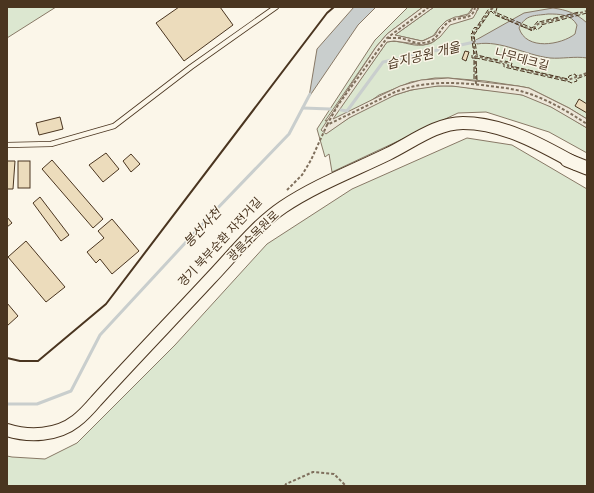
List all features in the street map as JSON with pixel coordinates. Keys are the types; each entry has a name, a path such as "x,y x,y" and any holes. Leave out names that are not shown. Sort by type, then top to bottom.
{"main road":[{"path":"567,160 587,169"}],"street":[{"name":"광릉수목원로","path":"7,430 24,433 50,433 75,422 267,220 283,207 342,174 444,126 461,123 475,123 510,132 567,160"}],"lane":[{"path":"7,145 51,144 114,126 191,67 276,7"}],"path":[{"path":"286,192 302,175 338,106 387,38 429,7"},
{"path":"387,38 400,38 421,44 431,41 436,39 447,23 454,19 469,17 475,11 475,7"},
{"path":"476,84 473,34 492,7 497,15 532,30 538,24 587,11"},
{"name":"나무데크길","path":"475,56 508,63 508,66 568,80 587,73"},
{"path":"327,126 406,87 449,82 476,84 524,92 562,108 587,124"},
{"path":"285,486 286,484 313,472 334,474 346,486"}],"green space":[{"path":"7,7 56,7 7,38"},
{"path":"408,7 423,7 387,34 376,47 325,121 332,119 387,42 396,41 414,45 432,43 449,25 467,19 478,10 479,7 587,7 587,119 569,108 529,88 485,81 435,78 411,82 379,95 326,133 370,106 401,93 435,86 455,86 516,94 531,98 547,105 587,128 587,153 549,132 486,112 458,113 332,172 329,154 325,157 317,129 375,40"},
{"path":"434,7 473,7 468,14 460,16 439,28 433,36 422,41 395,35"},
{"path":"467,138 512,145 587,189 587,486 7,486 7,456 45,459 77,443 175,345 267,244 352,189"}],"shaded area":[{"path":"354,7 376,7 358,25 309,97 317,49"},
{"path":"423,7 434,7 395,35 422,41 425,40 435,35 446,21 455,17 466,16 471,12 473,7 478,7 473,18 450,25 440,37 431,43 423,45 394,41 387,42 333,119 400,86 421,80 448,78 529,88 569,108 587,119 587,128 551,107 522,95 452,86 438,86 411,90 395,95 349,118 326,134 321,130 376,47 387,34"},
{"path":"553,8 575,14 587,23 587,58 550,58 495,44 477,44 476,40 524,13","holes":["548,14 564,15 574,21 577,25 575,34 561,41 544,44 536,43 523,35 519,28 525,20 531,16"]}],"building":[{"path":"179,7 220,7 233,25 184,61 156,23"},
{"path":"465,51 469,52 466,61 462,59"},
{"path":"579,99 587,104 587,113 575,106"},
{"path":"60,117 63,129 39,135 36,123"},
{"path":"106,153 119,169 103,182 89,165"},
{"path":"131,154 140,164 131,172 123,161"},
{"path":"52,160 103,219 93,228 42,169"},
{"path":"7,161 15,161 13,189 7,189"},
{"path":"18,161 30,161 30,188 18,188"},
{"path":"40,197 69,235 61,241 33,203"},
{"path":"7,217 12,223 7,227"},
{"path":"112,219 139,251 112,274 100,259 96,263 87,252 104,238 98,231"},
{"path":"26,241 65,287 46,302 8,257"},
{"path":"7,303 18,316 7,326"}],"waterway":[{"name":"습지공원 개울","path":"341,110 347,111 383,62 479,41"},
{"name":"봉선사천","path":"7,404 37,404 71,391 100,335 212,214 289,134 310,94"},
{"name":"습지공원 개울","path":"303,108 330,109"}],"fence":[{"path":"474,79 474,58 472,58 472,54 474,54 471,34 490,7"},
{"path":"496,7 497,13 532,28 538,21 579,12"},
{"path":"498,60 477,55 474,35 491,11 495,15 533,31 535,28 537,30 542,26 541,25 587,13"},
{"path":"477,80 476,58 504,64 504,67 571,83 577,81 576,79 587,75"},
{"path":"505,61 512,63 511,66 568,79 569,76 575,74 576,76 578,75"}],"wall":[{"path":"7,358 20,361 38,361 106,304 327,13 334,7"}]}
